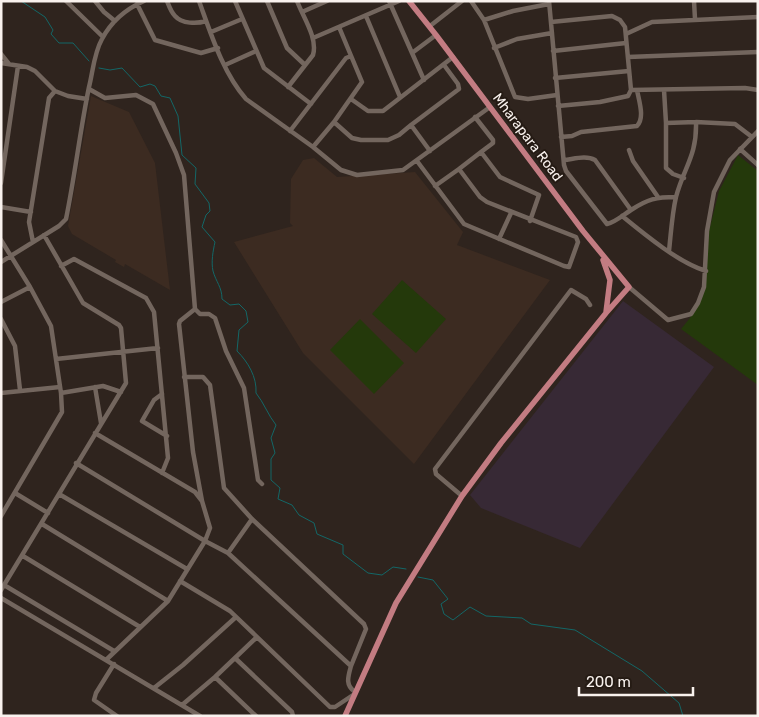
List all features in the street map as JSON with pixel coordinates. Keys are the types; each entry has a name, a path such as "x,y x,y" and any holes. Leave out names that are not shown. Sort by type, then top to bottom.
{"main road":[{"name":"Mharapara Road","path":"409,1 430,26 599,252 629,287"},
{"path":"599,252 606,265 610,280 606,312"},
{"path":"345,716 396,603 462,496 501,443 606,312 629,287"}],"street":[{"path":"66,1 103,37"},
{"path":"95,1 114,20"},
{"path":"1,262 60,226 66,219 96,55 103,37 114,20 144,1"},
{"path":"167,1 174,15 178,18 198,24 206,21"},
{"path":"199,1 232,80 246,99 313,147 341,170 357,175 394,173 403,170 490,107"},
{"path":"235,1 264,68 311,104"},
{"path":"266,1 287,48 305,65"},
{"path":"288,86 314,50 313,38 297,1"},
{"path":"302,12 327,1"},
{"path":"313,38 366,16 390,3 399,1"},
{"path":"430,26 462,1"},
{"path":"471,1 484,20 515,97 528,99 557,95"},
{"path":"694,1 695,19"},
{"path":"390,3 424,80"},
{"path":"484,20 549,3 561,137 566,171 605,223 611,223 647,200 658,197 676,197"},
{"path":"137,4 152,38 155,40 200,53 218,48"},
{"path":"366,16 400,97"},
{"path":"551,22 612,16 623,23 626,34 629,71 641,114 641,121 637,126 581,132 572,136 561,137"},
{"path":"626,34 652,22 758,17"},
{"path":"211,32 242,19"},
{"path":"313,147 334,122 362,82 339,27"},
{"path":"494,48 517,39 552,33"},
{"path":"412,53 436,35"},
{"path":"553,51 626,43"},
{"path":"225,65 256,51"},
{"path":"628,57 758,52"},
{"path":"1,54 8,64"},
{"path":"290,131 346,58 351,56"},
{"path":"351,99 364,110 383,111 453,57"},
{"path":"1,63 35,71 54,91 87,100"},
{"path":"334,122 352,138 361,140 388,140 399,135 457,91 458,84 444,65"},
{"path":"1,183 18,66"},
{"path":"556,78 629,71"},
{"path":"558,106 614,100 628,96 634,90 744,88 758,90"},
{"path":"89,89 109,98 136,95 153,104 176,152 184,175 195,309 200,314 212,315 215,318 226,351 244,388 258,480 262,484"},
{"path":"664,90 666,168 673,174 684,178"},
{"path":"33,242 29,228 30,212 49,98 54,91"},
{"path":"435,186 493,143 493,140 475,117"},
{"path":"670,251 676,197 695,146 696,122"},
{"path":"666,123 734,124 752,138"},
{"path":"411,125 430,151"},
{"path":"629,287 668,320 689,315 693,311 704,287 707,231 714,192 725,169 740,149 758,131"},
{"path":"740,149 758,165"},
{"path":"629,150 633,161 658,197"},
{"path":"481,152 500,177 540,195 530,221"},
{"path":"564,160 582,158 595,160 631,210"},
{"path":"417,161 464,224 569,267 578,242 576,238 530,221 483,200 459,169"},
{"path":"1,207 30,212"},
{"path":"499,239 511,213"},
{"path":"622,216 690,265 706,272"},
{"path":"44,235 83,303 121,328 126,378 121,392 76,463 3,588 114,651"},
{"path":"1,240 30,287 50,326 61,393 62,412 1,516"},
{"path":"61,266 74,260 146,298 154,312 167,436 168,458 162,473"},
{"path":"1,302 30,287"},
{"path":"462,496 436,474 435,469 571,290 586,299 590,305"},
{"path":"106,660 168,601 205,541 210,528 202,501 192,452 179,324 180,321 195,309"},
{"path":"1,318 15,346 20,390"},
{"path":"56,358 158,348"},
{"path":"180,581 230,611 330,707 335,707 354,694 347,682 351,666 366,629 364,624 252,519 224,488 210,385 202,377 184,378"},
{"path":"61,393 103,386 121,392"},
{"path":"1,393 60,387"},
{"path":"95,387 101,423"},
{"path":"162,394 154,400 142,421 167,436"},
{"path":"95,433 195,492 202,501"},
{"path":"76,463 228,553 351,666"},
{"path":"15,492 48,513"},
{"path":"59,494 187,569"},
{"path":"228,553 252,519"},
{"path":"42,524 168,601"},
{"path":"23,556 140,627"},
{"path":"1,598 114,664 196,715"},
{"path":"154,688 184,665 236,618"},
{"path":"182,705 257,637"},
{"path":"235,658 292,712 292,716"},
{"path":"114,664 96,693 94,700 117,716"},
{"path":"215,677 256,716"}],"shaded area":[{"path":"91,96 129,112 155,163 170,290 125,264 124,267 115,262 116,260 72,234 68,226"},
{"path":"314,158 337,177 415,172 463,232 457,245 550,280 414,464 303,353 234,242 293,226 290,223 291,179 303,160"},
{"path":"623,301 714,367 580,548 481,508 470,495"}],"green space":[{"path":"738,155 758,171 758,385 681,329 690,318 705,289 709,231 719,191"},
{"path":"402,280 446,319 416,353 372,314"},
{"path":"360,319 404,363 374,394 330,350"}],"waterway":[{"path":"21,1 45,17 53,30 51,34 59,43 73,43 89,61"},
{"path":"99,68 110,70 122,68 140,87 150,84 155,86 161,96 170,98 178,116 182,155 196,168 195,184 209,203 210,211 206,215 202,227 215,242 212,268 221,291 222,299 230,305 239,304 246,311 248,322 239,330 237,351 251,370 255,381 256,393 276,425 271,438 275,453 271,459 271,480 280,488 278,499 292,505 299,515 314,523 317,534 343,545 343,554 368,573 382,575 393,567 406,569"},
{"path":"418,577 433,580 448,599 441,604 444,614 453,620 470,607 486,616 522,618 531,624 575,630 642,671 679,703 683,716"}]}
